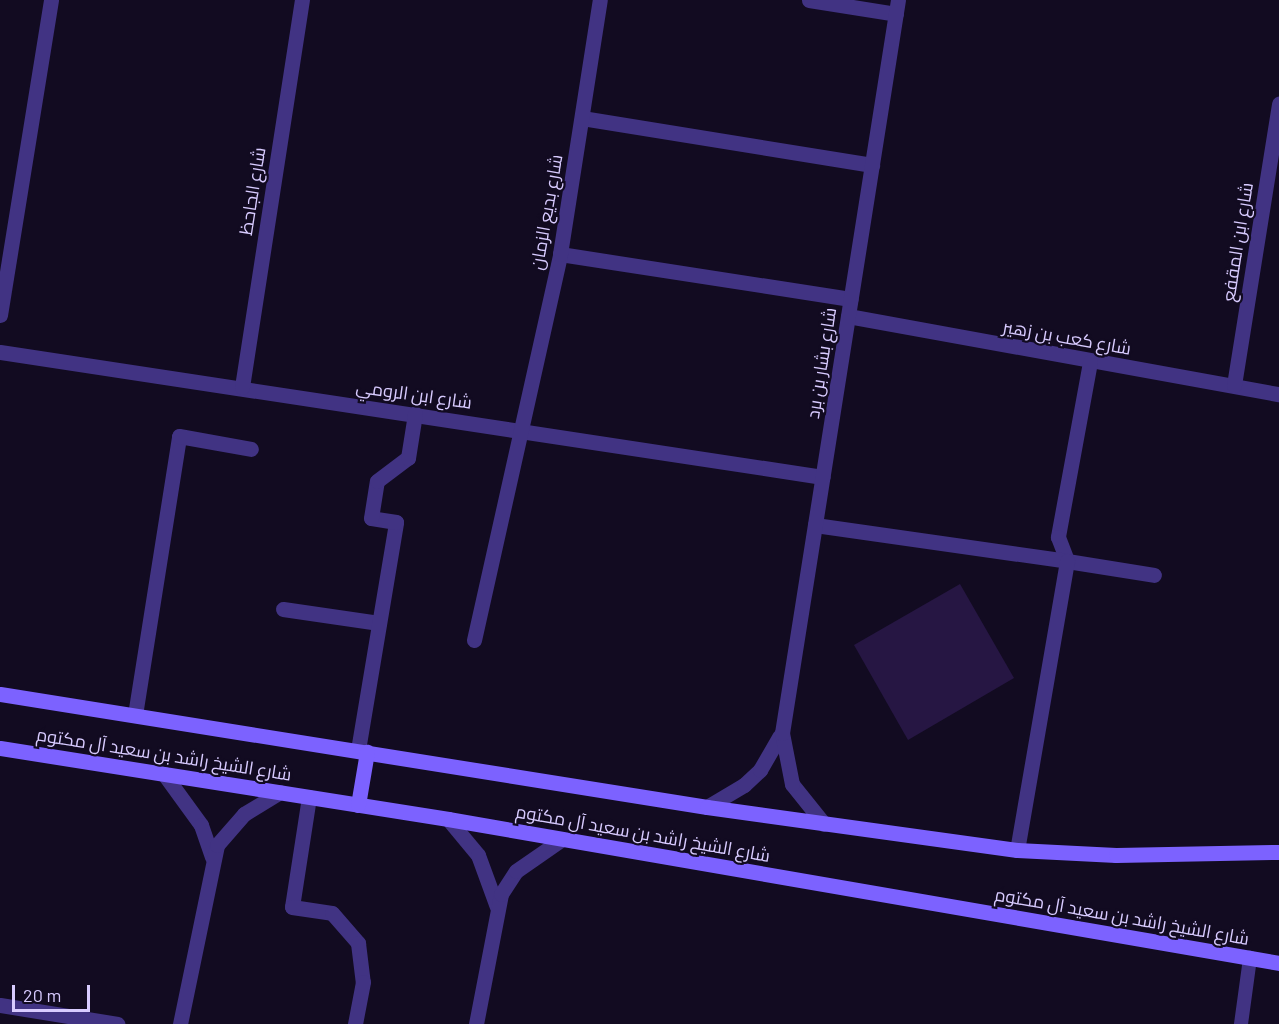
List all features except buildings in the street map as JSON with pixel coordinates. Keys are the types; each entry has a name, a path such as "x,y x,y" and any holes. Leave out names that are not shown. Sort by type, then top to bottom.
{"street":[{"path":"0,315 51,0"},
{"name":"شارع الجاحظ","path":"242,387 302,0"},
{"name":"شارع بديع الزمان","path":"474,640 523,429 560,254 600,0"},
{"path":"809,0 897,7"},
{"name":"شارع بشار بن برد","path":"824,824 792,784 782,733 897,7"},
{"name":"شارع ابن المقفع","path":"1234,385 1279,104"},
{"path":"582,118 872,165"},
{"path":"560,254 851,299"},
{"name":"شارع كعب بن زهير","path":"848,316 1090,362 1279,394"},
{"name":"شارع ابن الرومي","path":"0,352 523,429 823,477"},
{"path":"1017,850 1067,561 1058,537 1090,362"},
{"path":"358,805 379,623 396,522 371,518 377,481 408,458 415,414"},
{"path":"135,715 179,436 251,449"},
{"path":"815,525 1154,575"},
{"path":"283,609 379,623"},
{"name":"شارع الشيخ راشد بن سعيد آل مكتوم","path":"0,694 707,807 1017,850 1116,855 1279,852"},
{"name":"شارع بشار بن برد","path":"707,807 727,798 760,770 782,733"},
{"name":"شارع الشيخ راشد بن سعيد آل مكتوم","path":"0,748 448,819 1279,963"},
{"path":"164,774 201,825 212,857"},
{"path":"180,1024 212,857 233,824 280,792"},
{"path":"309,797 292,907 332,913 358,943 363,981 355,1024"},
{"path":"448,819 478,855 497,907"},
{"path":"476,1024 497,907 516,871 562,839"},
{"path":"0,1005 117,1024"}],"lane":[{"path":"1241,1024 1250,958"}]}
